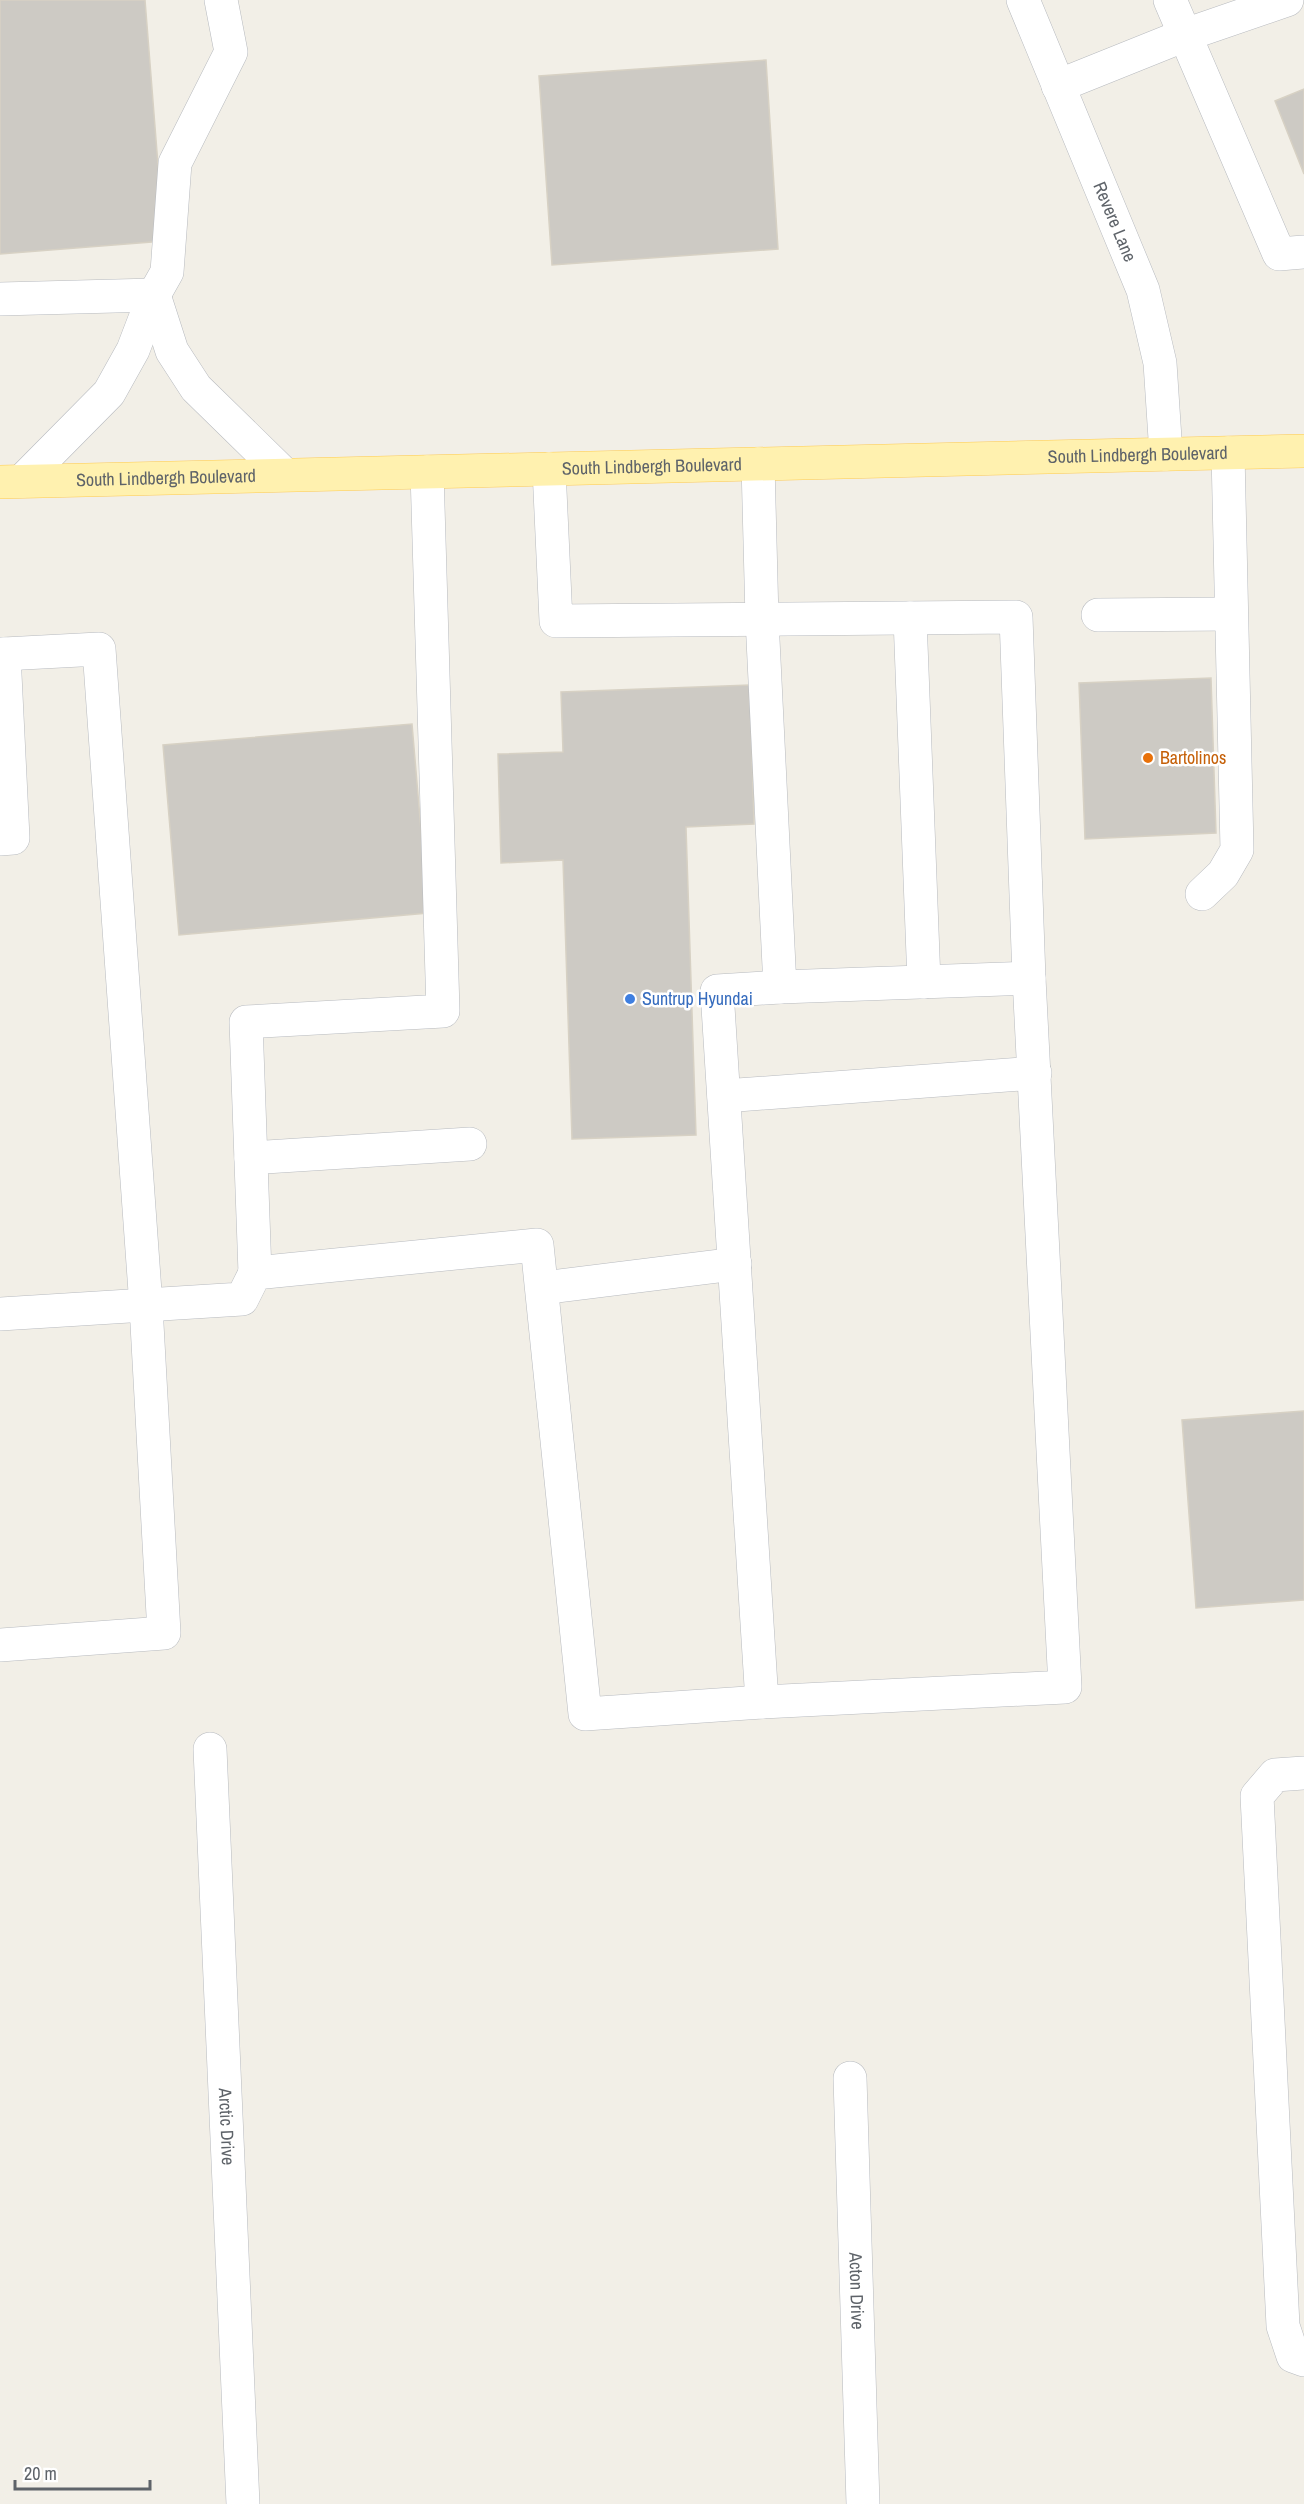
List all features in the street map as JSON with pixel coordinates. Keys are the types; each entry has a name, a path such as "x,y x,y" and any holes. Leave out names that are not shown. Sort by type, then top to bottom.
{"main road":[{"name":"South Lindbergh Boulevard","path":"11,481 1304,451"}],"street":[{"path":"11,481 109,393 133,350 154,295 167,272 175,162 231,52 221,0"},
{"name":"Revere Lane","path":"1023,0 1143,290 1160,363 1166,454"},
{"path":"1170,0 1279,254 1304,252"},
{"path":"1058,86 1185,34 1287,0"},
{"path":"0,299 154,295"},
{"path":"154,295 172,351 196,388 284,474"},
{"path":"1202,894 1222,874 1237,850 1228,453"},
{"path":"758,464 762,619 780,987"},
{"path":"255,1273 537,1245 585,1714 762,1702 1065,1687 1029,978 1016,617 556,621 549,469"},
{"path":"0,1314 242,1299 255,1273 246,1022 442,1011 427,472"},
{"path":"1098,615 1231,614"},
{"path":"910,618 924,982"},
{"path":"0,839 13,838 2,654 99,649 146,1306 164,1633 0,1644"},
{"path":"762,1702 717,991 1029,978"},
{"path":"724,1096 1035,1073"},
{"path":"251,1158 470,1144"},
{"path":"542,1288 735,1264"},
{"name":"Arctic Drive","path":"210,1749 243,2504"},
{"path":"1304,1773 1275,1775 1257,1796 1283,2326 1293,2356 1304,2360"},
{"name":"Acton Drive","path":"850,2078 863,2504"}],"building":[{"path":"0,0 145,0 164,241 0,254"},
{"path":"766,60 778,249 552,265 539,76"},
{"path":"1304,89 1304,174 1275,101"},
{"name":"Bartolinos","path":"1211,678 1216,833 1085,839 1079,683"},
{"name":"Suntrup Hyundai","path":"750,685 754,824 686,827 696,1135 572,1139 563,860 501,863 498,754 563,752 561,692"},
{"path":"412,724 428,913 179,935 163,745"},
{"path":"1304,1411 1304,1600 1196,1608 1182,1420"}],"place":[{"name":"Bartolinos","path":"1148,758"},
{"name":"Suntrup Hyundai","path":"630,999"}]}
